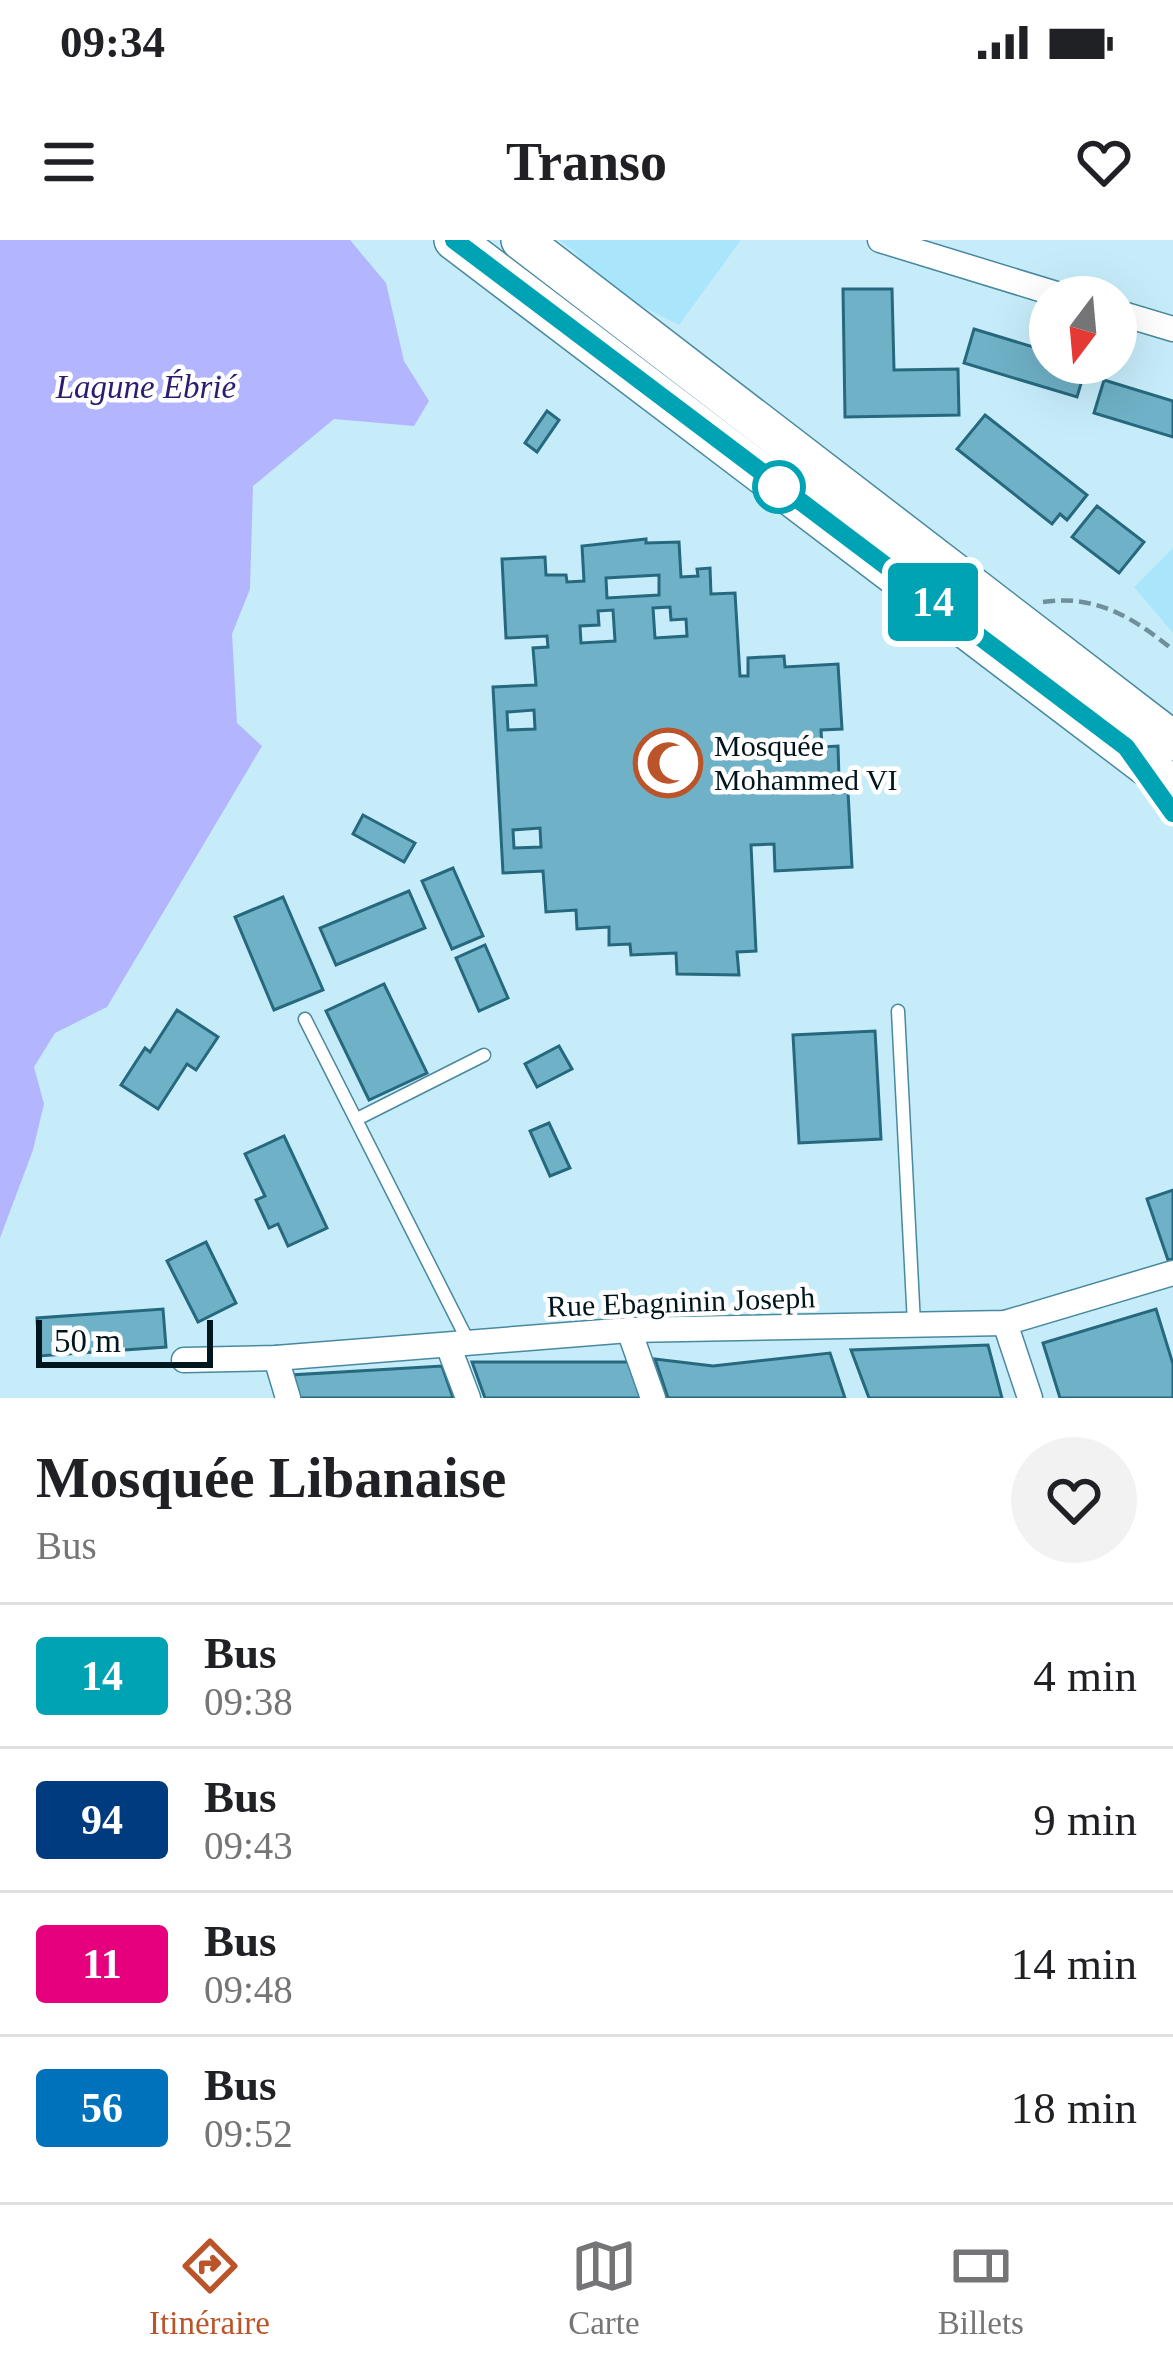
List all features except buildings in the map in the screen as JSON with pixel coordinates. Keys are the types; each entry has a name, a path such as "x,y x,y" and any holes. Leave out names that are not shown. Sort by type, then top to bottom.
{"highway":[{"path":"454,240 1173,785"},
{"path":"521,240 1173,741"},
{"path":"1126,747 1173,813"}],"street":[{"path":"880,240 1029,286"},
{"path":"1137,318 1173,328"},
{"name":"Rue Ebagninin Joseph","path":"184,1360 276,1358 629,1330 1005,1323 1172,1276"},
{"path":"1005,1323 1030,1398"},
{"path":"629,1330 653,1398"},
{"path":"458,1344 468,1398"},
{"path":"276,1358 288,1398"}],"lane":[{"path":"898,1011 914,1324"},
{"path":"305,1019 458,1344"},
{"path":"356,1119 484,1055"}],"path":[{"path":"1008,613 1048,601 1085,601 1137,621 1173,650"}],"shaded area":[{"path":"559,240 741,240 679,325 596,283 575,252"},
{"path":"1173,548 1173,633 1134,587"}],"water":[{"name":"Lagune Ébrié","path":"0,240 350,240 386,283 404,361 429,401 414,426 334,419 253,486 250,589 232,634 237,723 262,746 107,1007 55,1033 34,1067 44,1104 33,1150 0,1238"}],"bus line":[{"name":"14","path":"454,240 1126,747 1173,813"}],"place":[{"name":"Mosquée Mohammed VI","path":"668,763"}]}
